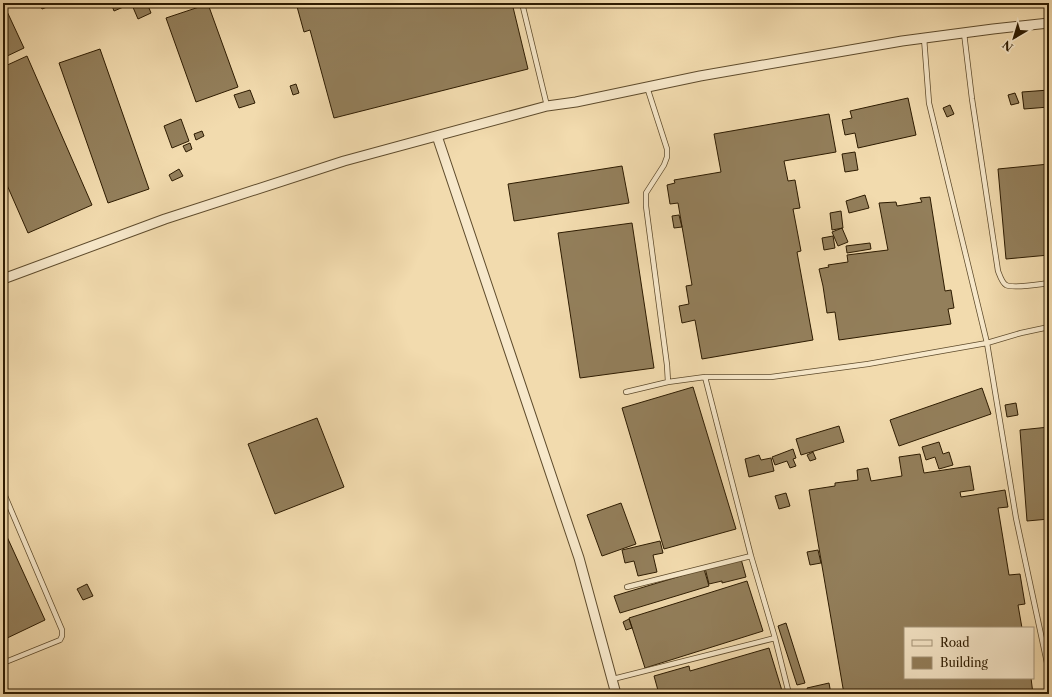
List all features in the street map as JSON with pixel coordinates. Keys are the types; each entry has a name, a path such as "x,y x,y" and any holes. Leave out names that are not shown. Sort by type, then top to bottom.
{"street":[{"path":"3,279 165,219 344,161 547,106 576,102 700,76 902,41 1049,22"},
{"path":"437,136 580,558 616,694"}],"lane":[{"path":"522,3 547,106"},
{"path":"964,33 998,271 1003,282 1007,286 1015,287 1049,283"},
{"path":"924,38 930,103 987,343 1016,518 1049,671"},
{"path":"647,87 667,149 667,157 664,165 646,193 646,200 668,382"},
{"path":"626,392 668,382 705,377 771,377 868,364 987,343 1021,333 1049,328"},
{"path":"705,377 750,556 775,638 789,694"},
{"path":"3,495 5,496 62,630 62,636 60,640 3,663"},
{"path":"627,587 750,556"},
{"path":"613,679 775,638"}],"building":[{"path":"39,3 57,3 42,9"},
{"path":"111,3 128,3 128,5 114,11"},
{"path":"137,3 147,3 151,13 138,19 132,5"},
{"path":"296,3 512,3 528,69 334,118 310,30 304,32"},
{"path":"208,4 238,87 196,102 166,18"},
{"path":"4,5 24,48 3,58 3,6"},
{"path":"100,49 149,189 108,203 59,63"},
{"path":"27,56 92,205 28,233 3,176 3,67"},
{"path":"296,84 299,93 293,95 290,86"},
{"path":"250,90 255,103 239,108 234,95"},
{"path":"1049,90 1049,107 1024,109 1022,92"},
{"path":"1015,93 1019,103 1011,105 1008,95"},
{"path":"908,98 916,135 858,148 855,133 845,135 842,120 852,118 850,111"},
{"path":"950,105 954,114 947,117 943,108"},
{"path":"829,114 836,152 784,161 788,181 795,180 800,208 793,209 801,251 797,252 813,340 702,359 695,320 682,323 679,306 689,304 686,286 692,285 678,203 670,204 667,185 675,183 674,180 721,172 714,134"},
{"path":"181,119 189,141 172,148 164,126"},
{"path":"202,131 204,136 196,140 194,134"},
{"path":"190,143 192,149 186,152 183,146"},
{"path":"855,152 858,170 845,172 842,154"},
{"path":"1049,164 1049,255 1006,259 998,169"},
{"path":"622,166 629,203 514,221 508,184"},
{"path":"179,169 183,176 172,181 169,175"},
{"path":"865,195 869,208 849,213 846,201"},
{"path":"930,197 945,291 951,290 954,308 948,309 951,324 839,340 835,312 827,313 819,269 829,267 828,265 848,262 847,255 888,250 879,203 896,202 897,206 922,202 920,198"},
{"path":"841,211 843,228 832,230 830,213"},
{"path":"679,215 682,227 674,228 672,216"},
{"path":"632,223 654,368 580,378 558,233"},
{"path":"842,228 848,242 838,246 832,232"},
{"path":"3,230 7,239 3,240"},
{"path":"833,236 835,248 824,250 822,238"},
{"path":"870,243 871,249 847,253 846,246"},
{"path":"693,387 736,529 664,549 622,408"},
{"path":"982,388 991,414 899,446 890,420"},
{"path":"1016,403 1018,415 1007,417 1005,405"},
{"path":"317,418 344,487 275,514 248,444"},
{"path":"839,426 844,442 801,455 796,439"},
{"path":"1049,427 1049,519 1027,521 1020,430"},
{"path":"939,442 943,454 949,452 953,465 939,469 935,457 926,460 922,447"},
{"path":"793,449 796,458 793,459 796,466 790,468 787,461 775,465 772,457"},
{"path":"813,452 816,459 810,461 807,455"},
{"path":"920,454 924,473 970,466 974,490 960,492 961,497 1005,490 1008,507 998,508 1009,575 1020,574 1025,604 1018,605 1022,627 904,627 904,679 1031,679 1033,694 844,694 809,490 835,486 835,483 858,480 857,470 868,468 871,481 902,476 899,457"},
{"path":"759,455 761,460 771,458 774,471 749,477 745,459"},
{"path":"786,493 790,506 779,509 775,496"},
{"path":"621,503 636,544 602,556 587,515"},
{"path":"3,528 45,620 3,640"},
{"path":"660,541 663,553 653,555 657,572 638,576 634,561 625,563 622,550"},
{"path":"818,550 821,563 810,565 807,552"},
{"path":"741,559 746,577 722,583 722,581 709,584 705,568"},
{"path":"704,569 709,586 620,613 614,596"},
{"path":"747,581 763,631 645,668 629,618"},
{"path":"87,584 93,596 83,600 77,589"},
{"path":"629,619 632,628 626,630 623,622"},
{"path":"786,623 805,683 797,685 778,626"},
{"path":"769,648 783,694 659,694 654,676 689,666 690,671"},
{"path":"829,683 831,694 809,694 807,688"}]}
